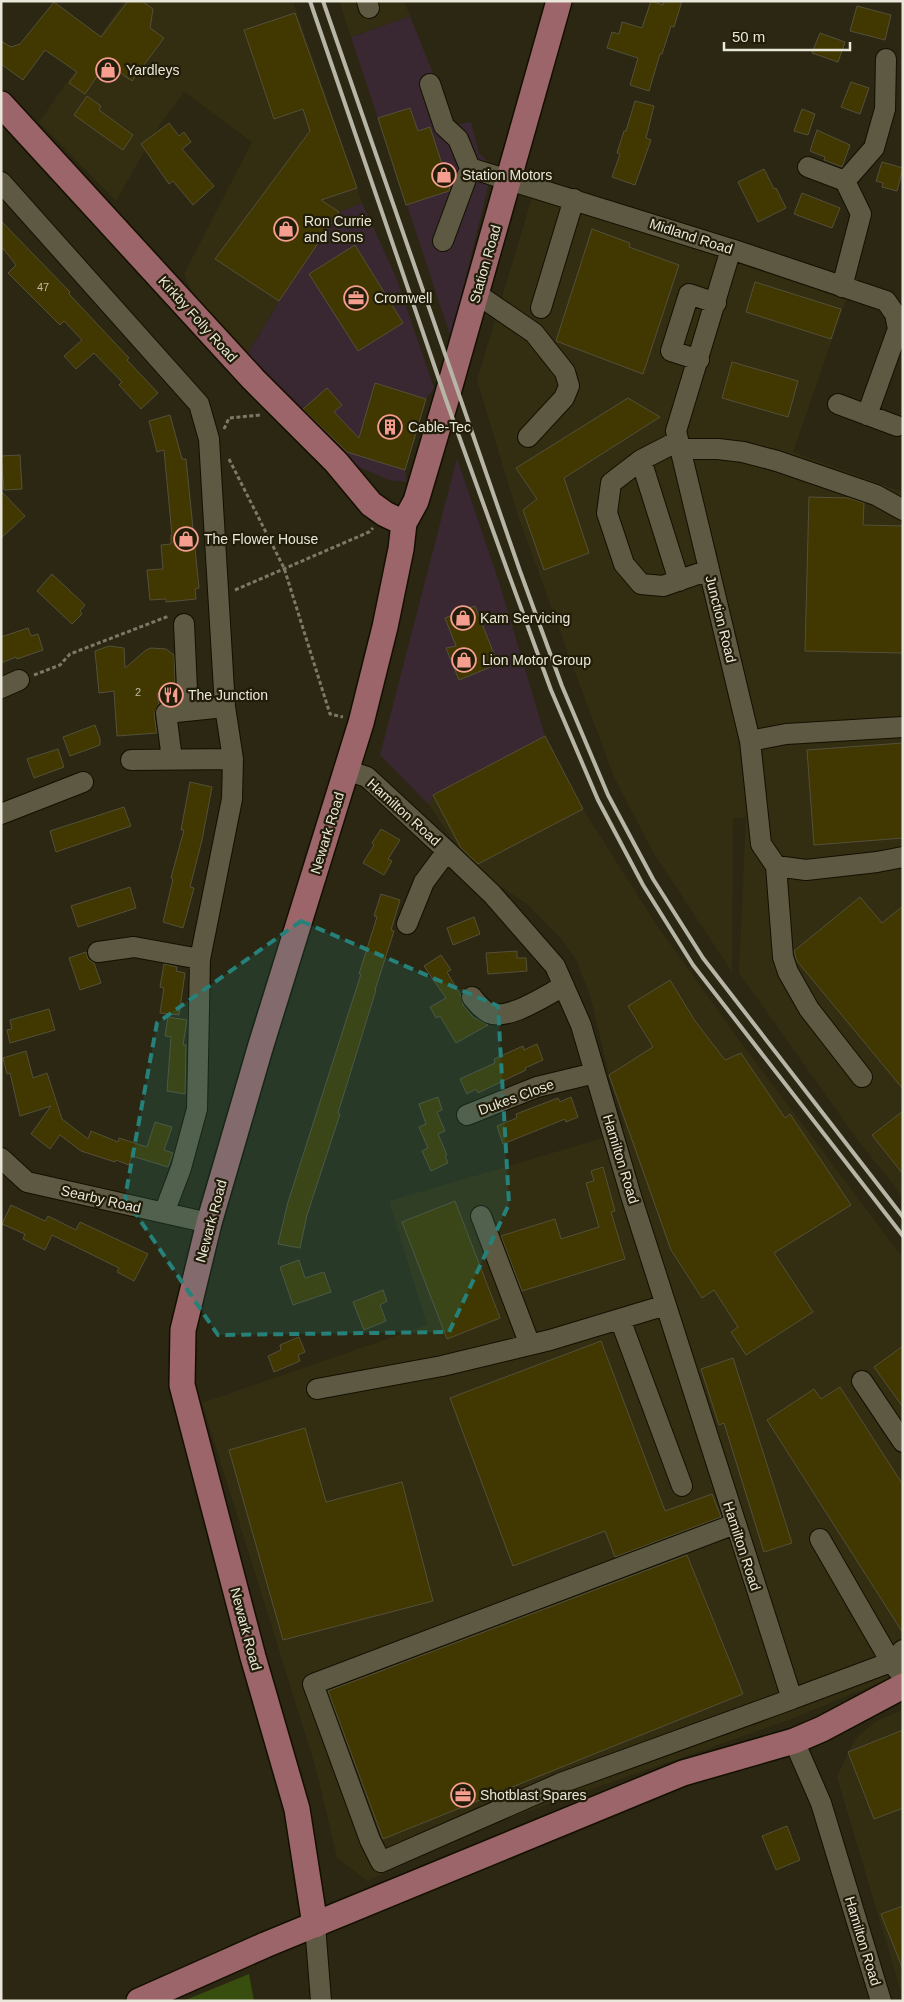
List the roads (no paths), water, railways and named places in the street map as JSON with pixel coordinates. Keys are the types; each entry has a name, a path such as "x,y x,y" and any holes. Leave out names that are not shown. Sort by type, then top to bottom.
{"main road":[{"name":"Station Road","path":"394,519 416,501 477,294 559,1"},
{"name":"Kirkby Folly Road","path":"1,104 252,379 336,462 371,504 394,519"},
{"name":"Newark Road","path":"315,1925 297,1809 253,1657 182,1385 183,1330 209,1223 261,1045 361,723 385,626 401,549 394,519"},
{"path":"139,2001 315,1925 683,1773 794,1741 822,1729 903,1686"}],"street":[{"path":"844,181 874,148 885,108 886,59"},
{"path":"430,84 444,126 458,139 470,168 443,241"},
{"path":"808,167 844,181 861,214 842,287"},
{"name":"Midland Road","path":"470,168 731,249 886,301 895,314 898,329 867,415"},
{"path":"1,182 199,404 215,438 220,625 225,707 233,759 232,799 200,960 197,1110 181,1168 164,1213"},
{"path":"541,308 574,199"},
{"name":"Junction Road","path":"731,249 676,431 750,741 761,844 776,866"},
{"path":"477,294 534,333 565,372 569,386 564,398 528,437"},
{"path":"699,360 671,351 689,294 716,303"},
{"path":"838,404 897,426"},
{"path":"709,570 663,586 640,584 624,564 607,514 611,483 641,460 679,445 743,452 768,459 876,495 903,510"},
{"path":"641,460 679,580"},
{"path":"178,619 188,711"},
{"path":"172,759 166,713 225,707"},
{"path":"750,741 786,734 903,727"},
{"path":"131,760 233,759"},
{"name":"Hamilton Road","path":"346,770 367,777 447,851 492,894 556,966 581,1025 666,1306 768,1630 792,1699"},
{"path":"1,814 83,782"},
{"path":"407,924 424,882 447,851"},
{"path":"862,1077 809,1009 788,972 784,957 776,866 806,870 877,862 903,856"},
{"path":"98,952 134,947 200,960"},
{"path":"472,997 481,1008 490,1013 503,1014 519,1009 564,986"},
{"name":"Dukes Close","path":"467,1115 537,1087 595,1073"},
{"name":"Searby Road","path":"1,1158 27,1182 209,1223"},
{"path":"481,1216 530,1345"},
{"path":"316,1389 442,1366 530,1345 666,1306"},
{"path":"620,1319 682,1486"},
{"path":"862,1381 903,1442"},
{"path":"735,1524 313,1684 370,1840 381,1862 561,1783 792,1699 899,1663 820,1539"},
{"name":"Hamilton Road","path":"794,1741 821,1803 881,2001"},
{"path":"315,1925 321,2001"}],"railway":[{"path":"310,1 446,400 509,575 551,690 598,800 643,885 693,965 903,1236"},
{"path":"323,1 520,571 562,686 608,795 653,879 703,958 903,1217"}],"place":[{"name":"Yardleys","path":"108,70"},
{"name":"Station Motors","path":"444,175"},
{"name":"Ron Currie and Sons","path":"286,229"},
{"name":"Cromwell","path":"356,298"},
{"name":"Cable-Tec","path":"390,427"},
{"name":"The Flower House","path":"186,539"},
{"name":"Kam Servicing","path":"463,618"},
{"name":"Lion Motor Group","path":"464,660"},
{"name":"The Junction","path":"171,695"},
{"name":"Shotblast Spares","path":"463,1795"}]}
